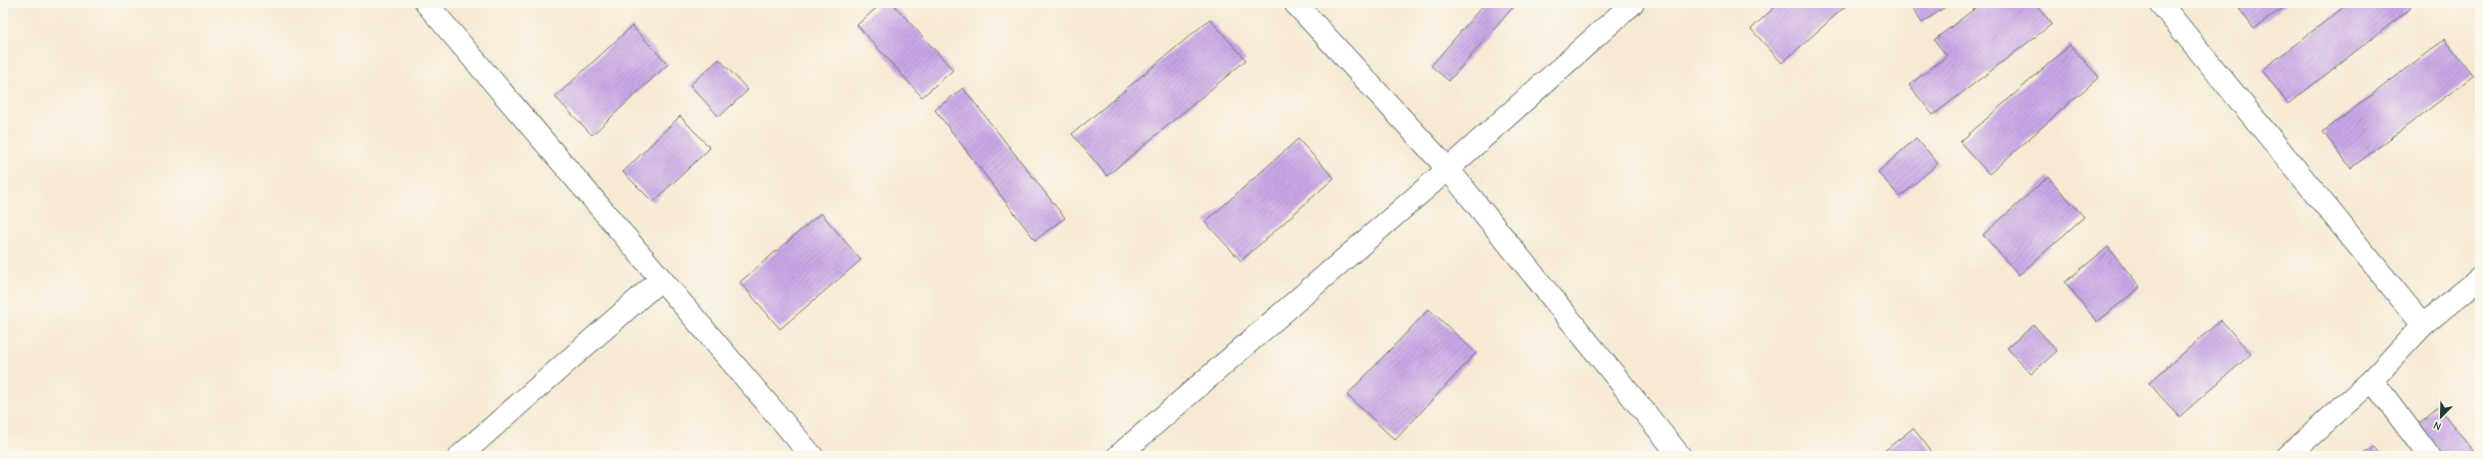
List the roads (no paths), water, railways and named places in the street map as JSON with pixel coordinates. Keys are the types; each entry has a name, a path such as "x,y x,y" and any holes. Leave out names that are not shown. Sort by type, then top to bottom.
{"street":[{"path":"426,3 812,456"},
{"path":"1295,3 1448,169 1680,456"},
{"path":"1118,456 1448,169 1633,3"},
{"path":"2160,3 2423,325"},
{"path":"2288,456 2372,380 2423,325 2480,278"},
{"path":"460,456 661,279"},
{"path":"2372,380 2429,456"}]}
